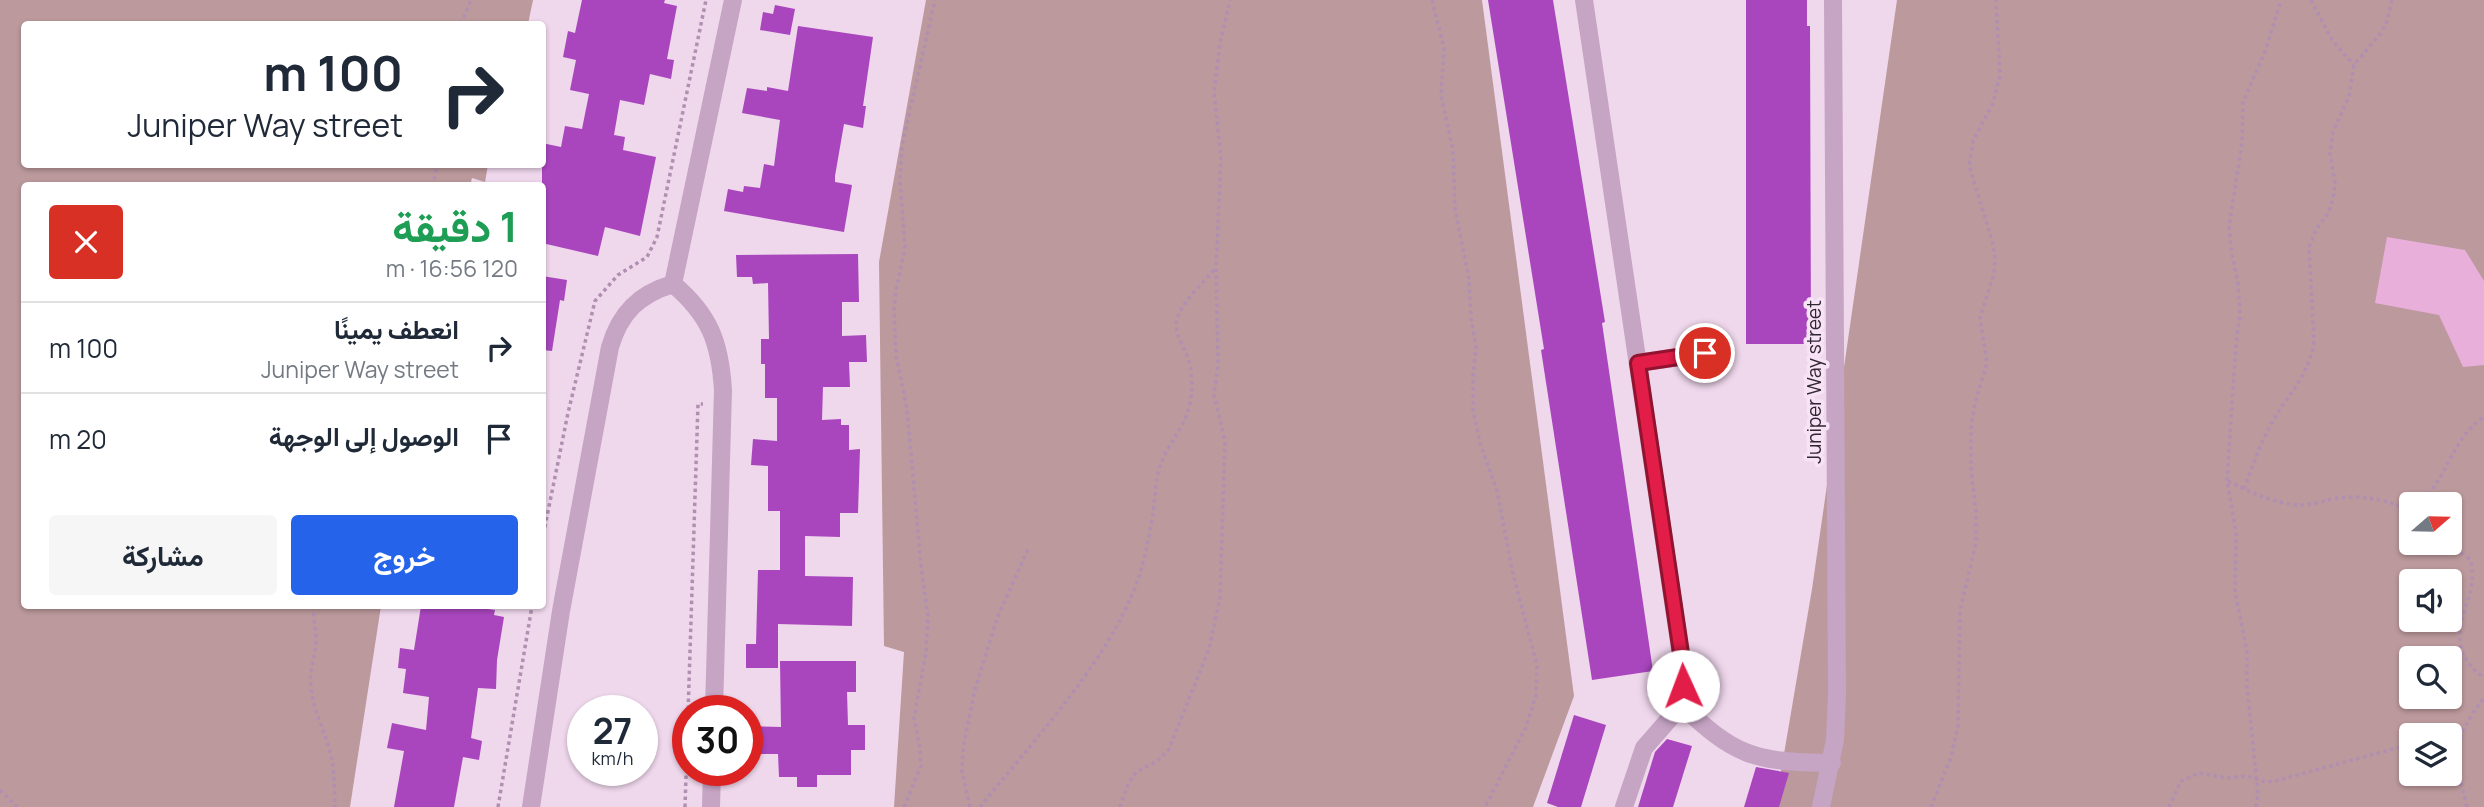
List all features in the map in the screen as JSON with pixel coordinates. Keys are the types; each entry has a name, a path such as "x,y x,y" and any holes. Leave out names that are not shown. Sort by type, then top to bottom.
{"street":[{"path":"673,284 733,0"},
{"path":"1584,0 1681,653 1683,686 1671,717 1644,748 1624,807"},
{"name":"Juniper Way street","path":"1821,807 1832,763 1837,695 1833,0"},
{"path":"673,284 702,313 712,330 722,369 714,695"},
{"path":"531,807 561,611 610,347 622,318 632,306 644,296 673,284"},
{"path":"1638,363 1705,353"},
{"path":"1678,702 1719,739 1751,755 1787,762 1832,763"},
{"path":"711,807 712,786"}],"path":[{"path":"462,21 471,0"},
{"path":"546,521 595,301 618,275 647,257 653,250 657,237 706,0"},
{"path":"905,807 921,766 914,718 926,652 928,617 907,409 896,355 894,311 905,248 900,180 902,145 935,0"},
{"path":"1120,807 1128,784 1136,772 1157,761 1173,742 1209,649 1220,598 1225,440 1214,395 1218,364 1216,268 1221,158 1214,93 1220,43 1230,0"},
{"path":"1432,0 1444,48 1441,96 1453,150 1456,219 1469,279 1476,346 1472,385 1473,410 1480,443 1499,499 1509,558 1530,631 1538,675 1536,695 1526,727 1485,807"},
{"path":"1931,807 1951,757 1958,726 1960,611 1976,542 1971,427 1987,363 1980,318 1994,273 1995,258 1969,164 1973,141 1993,103 2000,75 1996,0"},
{"path":"2256,807 2258,794 2247,686 2247,652 2235,590 2236,533 2227,480 2240,314 2229,226 2242,143 2241,115 2246,89 2266,49 2281,0"},
{"path":"2311,0 2332,40 2354,65"},
{"path":"2244,489 2269,427 2305,374 2312,355 2314,341 2308,247 2311,237 2332,204 2335,183 2331,143 2349,96 2354,65 2386,24 2392,0"},
{"path":"980,807 1097,656 1134,590 1148,542 1158,470 1166,451 1180,431 1190,404 1191,375 1176,331 1176,323 1183,307 1216,268"},
{"path":"685,807 698,404 723,405"},
{"path":"2429,492 2438,482 2463,437 2484,417"},
{"path":"2227,480 2244,489 2286,503 2301,505 2349,497 2366,498 2399,506"},
{"path":"970,807 962,771 962,748 975,689 998,616 1029,547"},
{"path":"2462,553 2475,568 2478,577"},
{"path":"314,609 316,643 310,666 311,687 315,708 329,748 335,807"},
{"path":"498,807 531,609"},
{"path":"2469,622 2463,642 2464,655 2470,667 2484,678"},
{"path":"2462,732 2484,698"},
{"path":"2169,807 2181,781 2199,773 2275,781 2399,748"},
{"path":"2462,781 2468,807"},
{"path":"0,790 17,807"}],"shaded area":[{"path":"0,0 533,0 529,21 21,21 21,168 487,168 485,182 472,178 471,182 21,182 21,609 381,609 350,807 0,807"},
{"path":"926,0 1482,0 1574,696 1533,807 894,807 904,652 884,646 879,262"},
{"path":"1897,0 2484,0 2484,807 1775,807 1812,589"}],"sand":[{"path":"2387,237 2465,250 2484,281 2484,365 2463,367 2439,315 2375,303"}],"building":[{"path":"582,0 665,0 664,3 677,6 667,59 674,60 671,79 650,74 644,105 620,100 614,135 625,137 623,150 656,157 640,236 605,227 598,256 546,244 546,182 542,182 542,168 546,168 546,144 561,147 565,126 582,129 589,94 570,90 576,60 563,57 568,31 575,33"},
{"path":"1488,0 1553,0 1605,322 1602,323 1653,671 1592,680 1541,350 1544,349"},
{"path":"1746,0 1807,0 1807,26 1810,26 1811,344 1746,344"},
{"path":"775,5 795,9 790,35 760,30 763,12 773,14"},
{"path":"798,26 873,37 863,106 866,106 863,128 844,124 835,176 835,182 852,185 844,232 724,211 728,189 743,192 744,186 760,188 764,164 774,166 780,120 742,113 747,88 767,91 767,87 788,91"},
{"path":"858,254 859,302 842,302 842,336 866,335 867,362 849,362 850,387 823,387 822,420 841,419 841,425 849,425 849,450 860,449 858,513 840,513 840,537 805,536 805,576 853,577 852,626 778,624 778,668 746,668 746,644 756,644 758,570 780,570 780,511 768,511 768,466 751,465 753,439 777,441 777,398 765,398 765,364 761,364 761,339 769,339 768,283 753,284 752,277 737,277 736,255"},
{"path":"546,277 567,280 564,301 560,300 552,351 546,350"},
{"path":"421,609 488,609 495,610 494,615 504,617 497,660 496,689 478,688 471,738 482,741 479,760 463,757 454,807 394,807 404,751 387,748 392,723 426,730 429,697 403,693 406,669 398,668 400,648 414,650"},
{"path":"780,661 856,661 856,692 847,692 848,725 865,725 865,750 851,750 851,775 817,775 817,787 797,787 797,777 779,777 778,754 763,754 763,726 781,727"},
{"path":"1574,715 1606,725 1581,807 1558,807 1547,803"},
{"path":"1667,739 1692,746 1673,807 1638,807 1655,752"},
{"path":"1756,767 1789,773 1779,807 1744,807"}],"route":[{"path":"1683,686 1681,653 1638,363 1705,353"}]}
